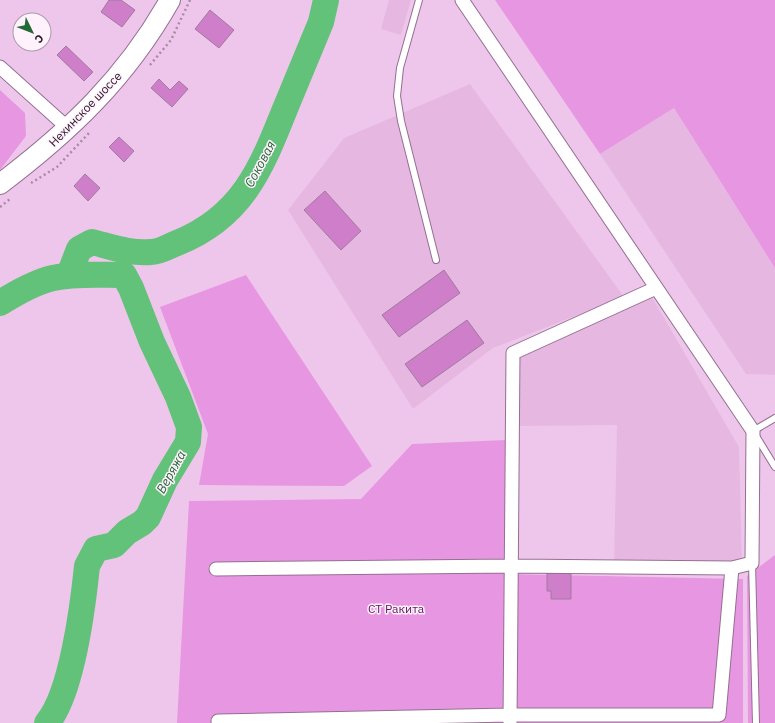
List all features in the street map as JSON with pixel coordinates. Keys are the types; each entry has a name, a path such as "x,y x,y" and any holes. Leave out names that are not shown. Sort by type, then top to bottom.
{"main road":[{"name":"Нехинское шоссе","path":"0,184 40,154 68,129 103,94 150,34 170,0"}],"street":[{"path":"216,568 512,566 732,568 752,563 753,431 462,0"},
{"path":"0,67 68,129"},
{"path":"510,719 513,353 656,288"},
{"path":"218,721 510,719 719,715 732,568"}],"lane":[{"path":"419,0 400,68 398,96 401,121 436,260"},
{"path":"775,418 753,431 775,467"},
{"path":"752,563 756,723"}],"shaded area":[{"path":"389,0 411,0 401,35 381,29"},
{"path":"470,84 624,297 493,348 413,409 288,210 344,138"},
{"path":"674,108 775,268 775,375 746,374 600,154"},
{"path":"652,297 739,447 742,562 614,566 617,425 519,426 519,357"}],"green space":[{"path":"495,0 775,0 775,268 674,108 600,154"},
{"path":"0,90 25,113 26,136 0,170"},
{"path":"246,275 372,466 344,486 199,485 208,434 160,307"},
{"name":"СТ Ракита","path":"506,440 506,574 743,579 743,723 177,723 189,501 361,499 412,444"},
{"path":"775,555 775,723 748,723 747,576"}],"building":[{"path":"109,0 121,0 135,10 122,27 101,12"},
{"path":"210,10 234,30 219,48 195,29"},
{"path":"66,46 93,72 84,81 57,55"},
{"path":"159,79 170,90 179,81 188,89 172,107 151,88"},
{"path":"119,137 134,151 124,162 109,147"},
{"path":"85,174 100,188 88,201 74,186"},
{"path":"325,191 361,231 341,250 304,210"},
{"path":"444,270 460,293 399,337 382,315"},
{"path":"467,320 484,343 422,387 405,364"},
{"path":"547,573 571,573 571,599 551,599 551,591 547,591"}],"waterway":[{"name":"Соковая","path":"69,275 79,249 92,242 129,251 158,251 199,232 218,220 233,205 246,189 267,152 321,22 326,0"},
{"name":"Веряжа","path":"0,303 33,285 53,278 80,275 124,275 131,288 152,342 178,397 189,427 188,442 165,480 148,517 142,523 127,532 114,545 96,549 87,566 83,603 70,671 56,710 47,723"}]}
